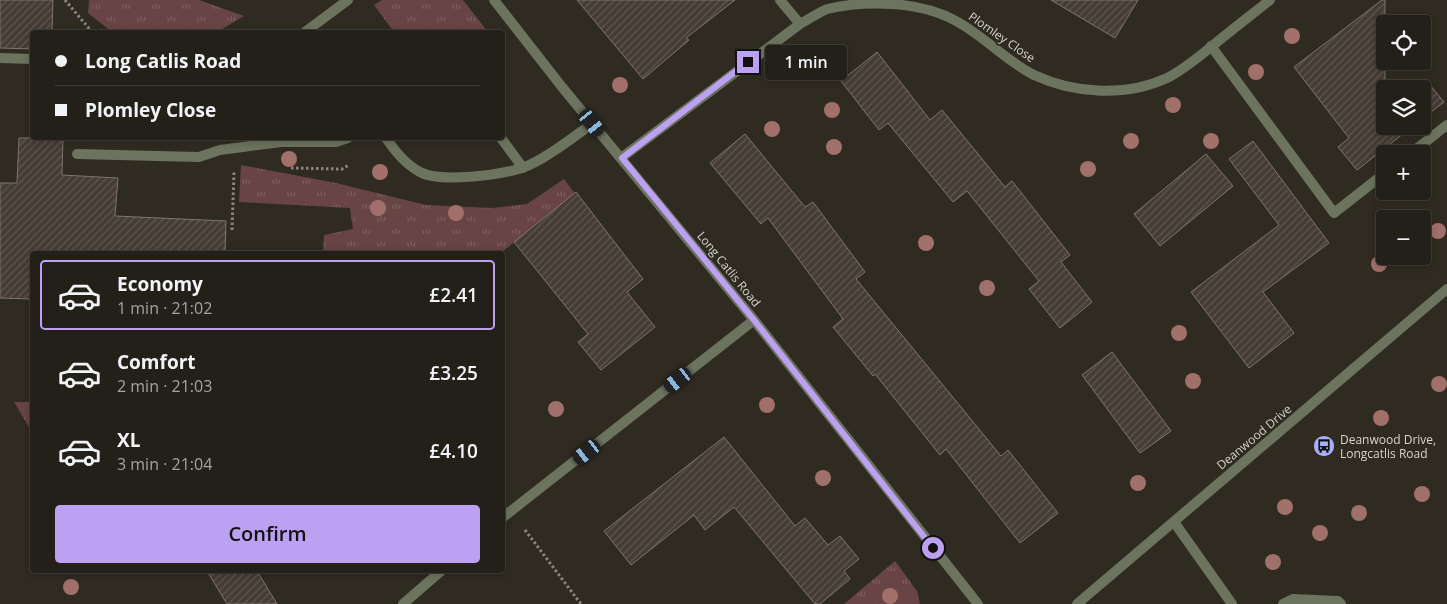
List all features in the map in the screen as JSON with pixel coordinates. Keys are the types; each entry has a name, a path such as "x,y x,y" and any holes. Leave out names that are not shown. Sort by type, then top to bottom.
{"street":[{"path":"308,30 348,0"},
{"name":"Long Catlis Road","path":"494,0 592,123 754,320 978,604"},
{"path":"780,0 800,24"},
{"name":"Plomley Close","path":"622,158 800,24 828,8 854,2 878,1 927,8 956,20 1034,75 1061,84 1095,91 1120,90 1144,86 1167,78 1270,0"},
{"path":"1211,46 1334,213 1376,180"},
{"path":"0,58 30,59"},
{"path":"387,140 396,154 422,173 466,178 523,168 570,140 592,123"},
{"path":"1421,145 1447,125"},
{"path":"77,154 199,157 220,150 281,142 336,142 342,140"},
{"path":"502,140 523,168"},
{"name":"Deanwood Drive","path":"1077,604 1447,289"},
{"path":"506,515 754,320"},
{"path":"1174,522 1232,604"},
{"path":"403,604 439,573"},
{"path":"1283,604 1293,599 1338,601 1341,604"}],"path":[{"path":"65,0 90,30"},
{"path":"282,167 342,169 350,164"},
{"path":"232,230 234,170"},
{"path":"506,515 581,604"}],"green space":[{"path":"89,0 199,0 244,16 220,30 109,30 88,13"},
{"path":"382,0 463,0 486,30 393,30 374,5"},
{"path":"241,165 336,183 426,205 492,208 527,204 564,179 576,195 503,251 323,251 324,235 353,229 350,208 239,202"},
{"path":"14,402 30,402 30,429"},
{"path":"895,561 917,591 920,604 844,604"}],"building":[{"path":"0,0 53,0 52,30 30,30 30,49 0,48"},
{"path":"577,0 735,0 686,38 689,40 643,79"},
{"path":"1051,0 1138,0 1115,38"},
{"path":"1382,0 1385,0 1385,15 1376,15 1376,70 1385,70 1385,80 1376,80 1376,135 1402,135 1389,145 1376,145 1376,155 1357,170 1338,147 1349,138 1294,67"},
{"path":"877,52 930,120 942,110 1005,187 1012,181 1070,255 1061,262 1092,302 1060,328 1029,289 1039,281 967,191 953,202 888,123 879,130 841,81"},
{"path":"1431,86 1444,102 1431,112"},
{"path":"745,134 805,207 813,202 865,272 856,279 1001,456 1008,450 1058,513 1020,543 946,449 940,455 875,374 873,376 833,327 843,319 768,218 761,224 710,163"},
{"path":"19,138 63,140 62,175 118,178 115,216 226,221 225,251 30,251 30,299 0,298 0,183 17,183"},
{"path":"1253,141 1329,243 1263,292 1294,333 1249,368 1191,292 1279,225 1229,159"},
{"path":"1206,154 1233,186 1160,246 1134,214"},
{"path":"576,192 643,279 627,292 655,327 601,370 578,342 588,334 514,242"},
{"path":"1112,352 1171,431 1140,453 1082,375"},
{"path":"724,437 795,526 805,518 828,545 840,536 859,559 844,571 850,579 820,604 815,604 734,507 705,530 694,515 631,565 604,531"},
{"path":"208,573 258,573 277,604 227,604"}],"place":[{"name":"Deanwood Drive, Longcatlis Road","path":"1324,446"}],"route":[{"path":"748,62 622,158 754,320 933,548"}]}
